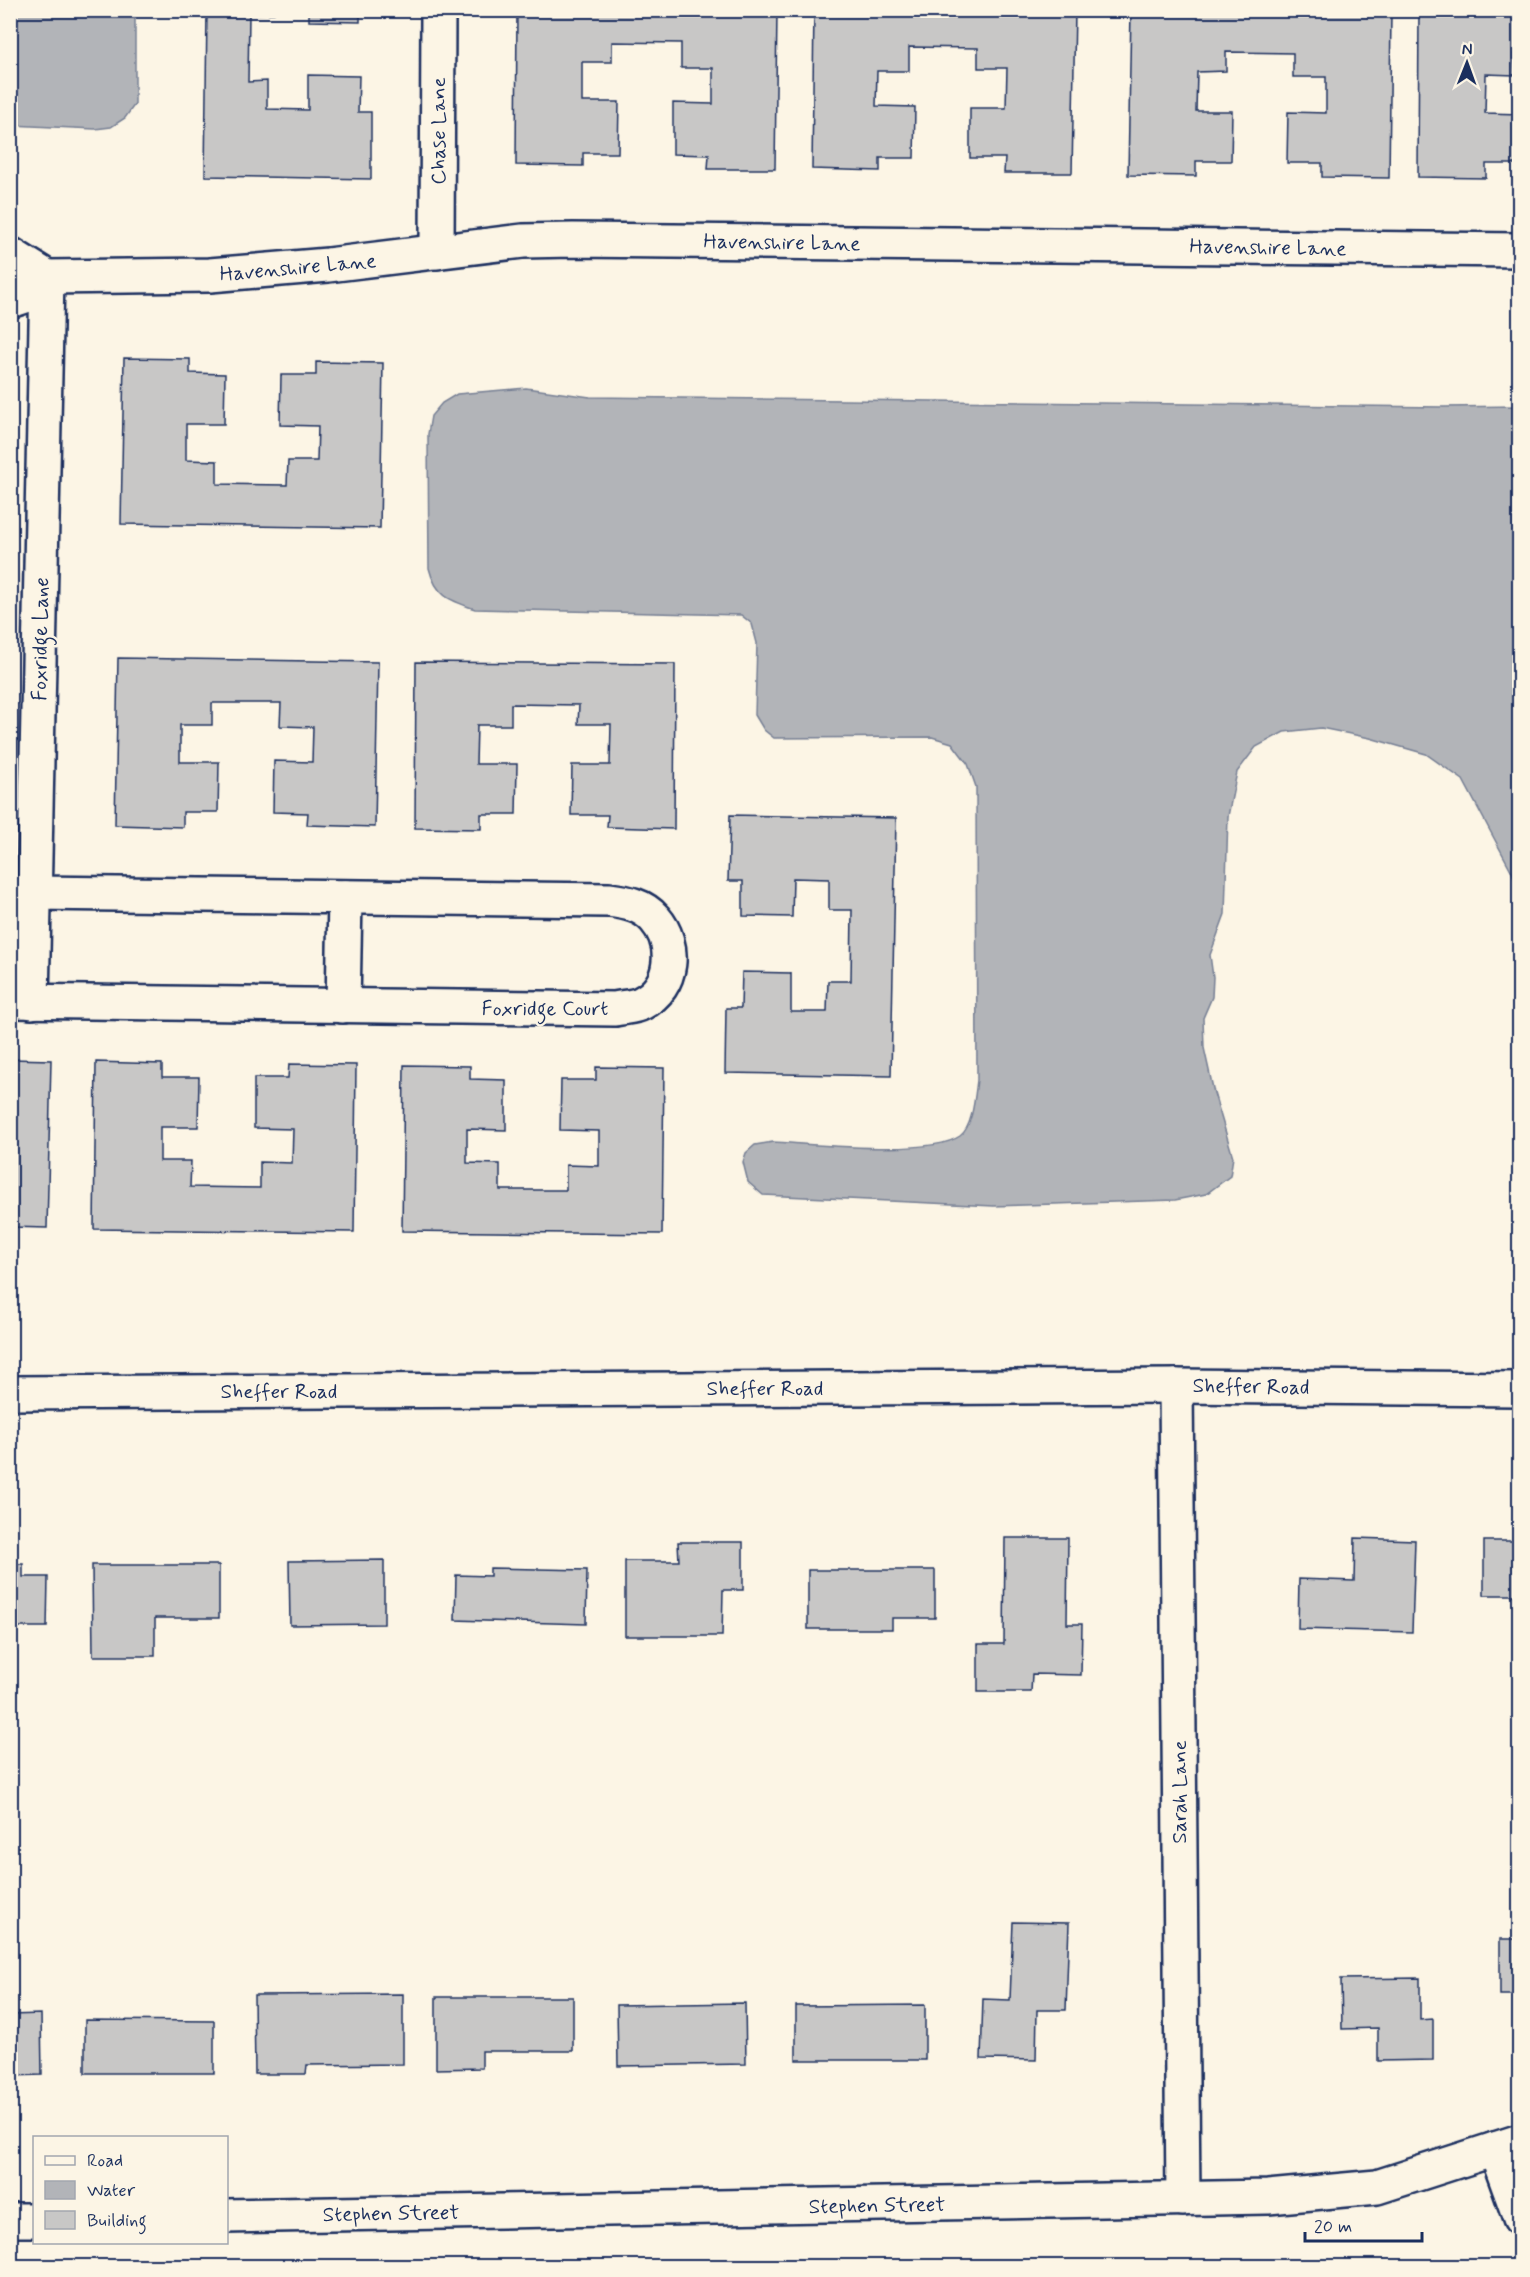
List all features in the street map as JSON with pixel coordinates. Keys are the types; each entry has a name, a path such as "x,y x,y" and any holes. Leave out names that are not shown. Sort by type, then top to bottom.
{"street":[{"name":"Chase Lane","path":"437,252 438,10"},
{"name":"Havenshire Lane","path":"47,277 210,275 328,265 524,241 573,240 1520,250"},
{"path":"10,254 47,277 25,296 10,301"},
{"name":"Foxridge Lane","path":"21,1002 34,893 47,277"},
{"name":"Foxridge Court","path":"21,1002 615,1009 642,1003 661,987 670,963 668,940 655,918 634,903 609,900 34,893"},
{"path":"343,1006 345,897"},
{"name":"Sheffer Road","path":"10,1393 1176,1386 1520,1389"},
{"name":"Sarah Lane","path":"1176,1386 1183,2199"},
{"path":"1507,2145 1520,2218"},
{"name":"Stephen Street","path":"228,2216 1268,2197 1377,2187 1507,2145"},
{"path":"10,2220 33,2220"}],"water":[{"path":"10,11 135,11 135,104 125,118 111,127 95,129 11,125"},
{"path":"526,388 590,397 1519,406 1519,894 1512,872 1463,780 1426,754 1370,738 1321,728 1284,732 1256,747 1237,772 1228,816 1225,914 1210,955 1213,977 1212,997 1203,1018 1204,1048 1214,1093 1233,1157 1230,1176 1206,1194 1175,1200 994,1206 763,1195 748,1182 743,1162 746,1153 755,1145 773,1142 870,1148 924,1146 960,1136 968,1126 973,1110 977,1080 976,787 968,764 952,743 932,737 774,738 764,730 755,715 757,643 752,624 741,615 475,609 445,596 435,585 429,568 428,434 431,416 442,403 457,394"}],"building":[{"path":"207,10 274,10 274,13 249,14 248,82 267,81 267,109 308,110 308,75 359,76 358,112 371,112 371,179 205,176"},
{"path":"309,10 360,10 360,22 309,21"},
{"path":"517,10 777,10 775,169 708,169 709,155 673,154 673,103 713,104 713,68 681,68 681,43 612,42 612,62 582,62 582,102 619,102 618,153 583,153 583,166 516,165"},
{"path":"814,10 1075,10 1072,173 1004,173 1005,158 970,158 970,108 1006,108 1007,68 978,68 978,48 909,47 909,71 877,71 876,106 915,107 914,158 880,158 880,171 812,169"},
{"path":"1131,10 1391,12 1389,178 1322,177 1322,163 1287,163 1288,112 1326,113 1326,77 1293,77 1293,53 1226,52 1226,71 1197,72 1196,111 1232,111 1231,161 1196,161 1196,176 1128,175"},
{"path":"1419,11 1520,12 1520,55 1514,54 1515,75 1486,74 1485,113 1520,114 1520,164 1486,164 1486,178 1418,177"},
{"path":"124,358 190,359 190,373 225,374 224,424 186,424 186,460 217,461 217,484 287,485 288,461 317,461 318,426 280,425 281,375 316,375 316,362 383,363 380,528 121,524"},
{"path":"118,658 378,662 375,827 307,825 308,813 273,812 274,761 312,762 313,727 280,726 281,703 212,703 212,725 180,725 180,762 219,762 218,812 183,812 183,827 115,825"},
{"path":"416,662 675,664 674,829 607,827 608,815 571,815 572,765 610,765 611,724 578,724 579,705 511,704 511,725 477,725 476,764 517,764 516,814 481,814 481,829 415,828"},
{"path":"730,815 896,818 891,1076 725,1073 726,1008 741,1008 742,972 791,973 791,1012 827,1012 828,981 851,981 852,910 829,910 829,879 793,878 792,917 743,916 743,881 728,881"},
{"path":"10,1059 51,1060 47,1228 10,1227"},
{"path":"96,1062 162,1064 162,1077 199,1077 198,1127 160,1127 160,1161 191,1161 190,1187 260,1188 260,1162 292,1163 293,1129 254,1128 254,1078 288,1078 289,1064 356,1065 354,1232 94,1229"},
{"path":"404,1065 470,1066 470,1079 506,1080 506,1130 467,1129 467,1163 500,1164 500,1190 566,1190 566,1165 599,1166 599,1131 560,1130 561,1080 596,1080 596,1067 664,1068 662,1234 402,1231"},
{"path":"1005,1538 1068,1538 1067,1624 1082,1624 1081,1675 1032,1674 1031,1692 978,1692 978,1644 1004,1644"},
{"path":"1355,1538 1415,1540 1412,1632 1298,1629 1299,1579 1354,1581"},
{"path":"1484,1541 1520,1541 1520,1595 1484,1595"},
{"path":"678,1542 743,1542 743,1590 723,1590 722,1636 625,1636 625,1561 679,1561"},
{"path":"384,1560 384,1624 290,1625 289,1561"},
{"path":"10,1564 23,1564 23,1577 48,1577 47,1627 10,1627"},
{"path":"92,1565 219,1565 219,1618 155,1618 155,1656 93,1656"},
{"path":"490,1568 587,1570 586,1624 455,1620 456,1575 490,1576"},
{"path":"808,1570 935,1570 935,1618 892,1618 892,1629 808,1629"},
{"path":"1013,1922 1069,1923 1066,2010 1037,2010 1036,2060 981,2059 983,1999 1010,2000"},
{"path":"1500,1939 1520,1939 1520,1995 1500,1995"},
{"path":"1420,1978 1420,2020 1433,2019 1433,2060 1378,2061 1378,2028 1342,2029 1341,1979"},
{"path":"403,1994 403,2064 307,2065 306,2074 255,2074 254,1995"},
{"path":"436,1997 573,1997 573,2051 482,2051 482,2068 436,2069"},
{"path":"745,2003 746,2064 618,2066 617,2005"},
{"path":"925,2005 925,2060 796,2060 796,2006"},
{"path":"41,2014 42,2075 10,2076 10,2015"},
{"path":"85,2020 214,2021 214,2073 85,2073"}]}
